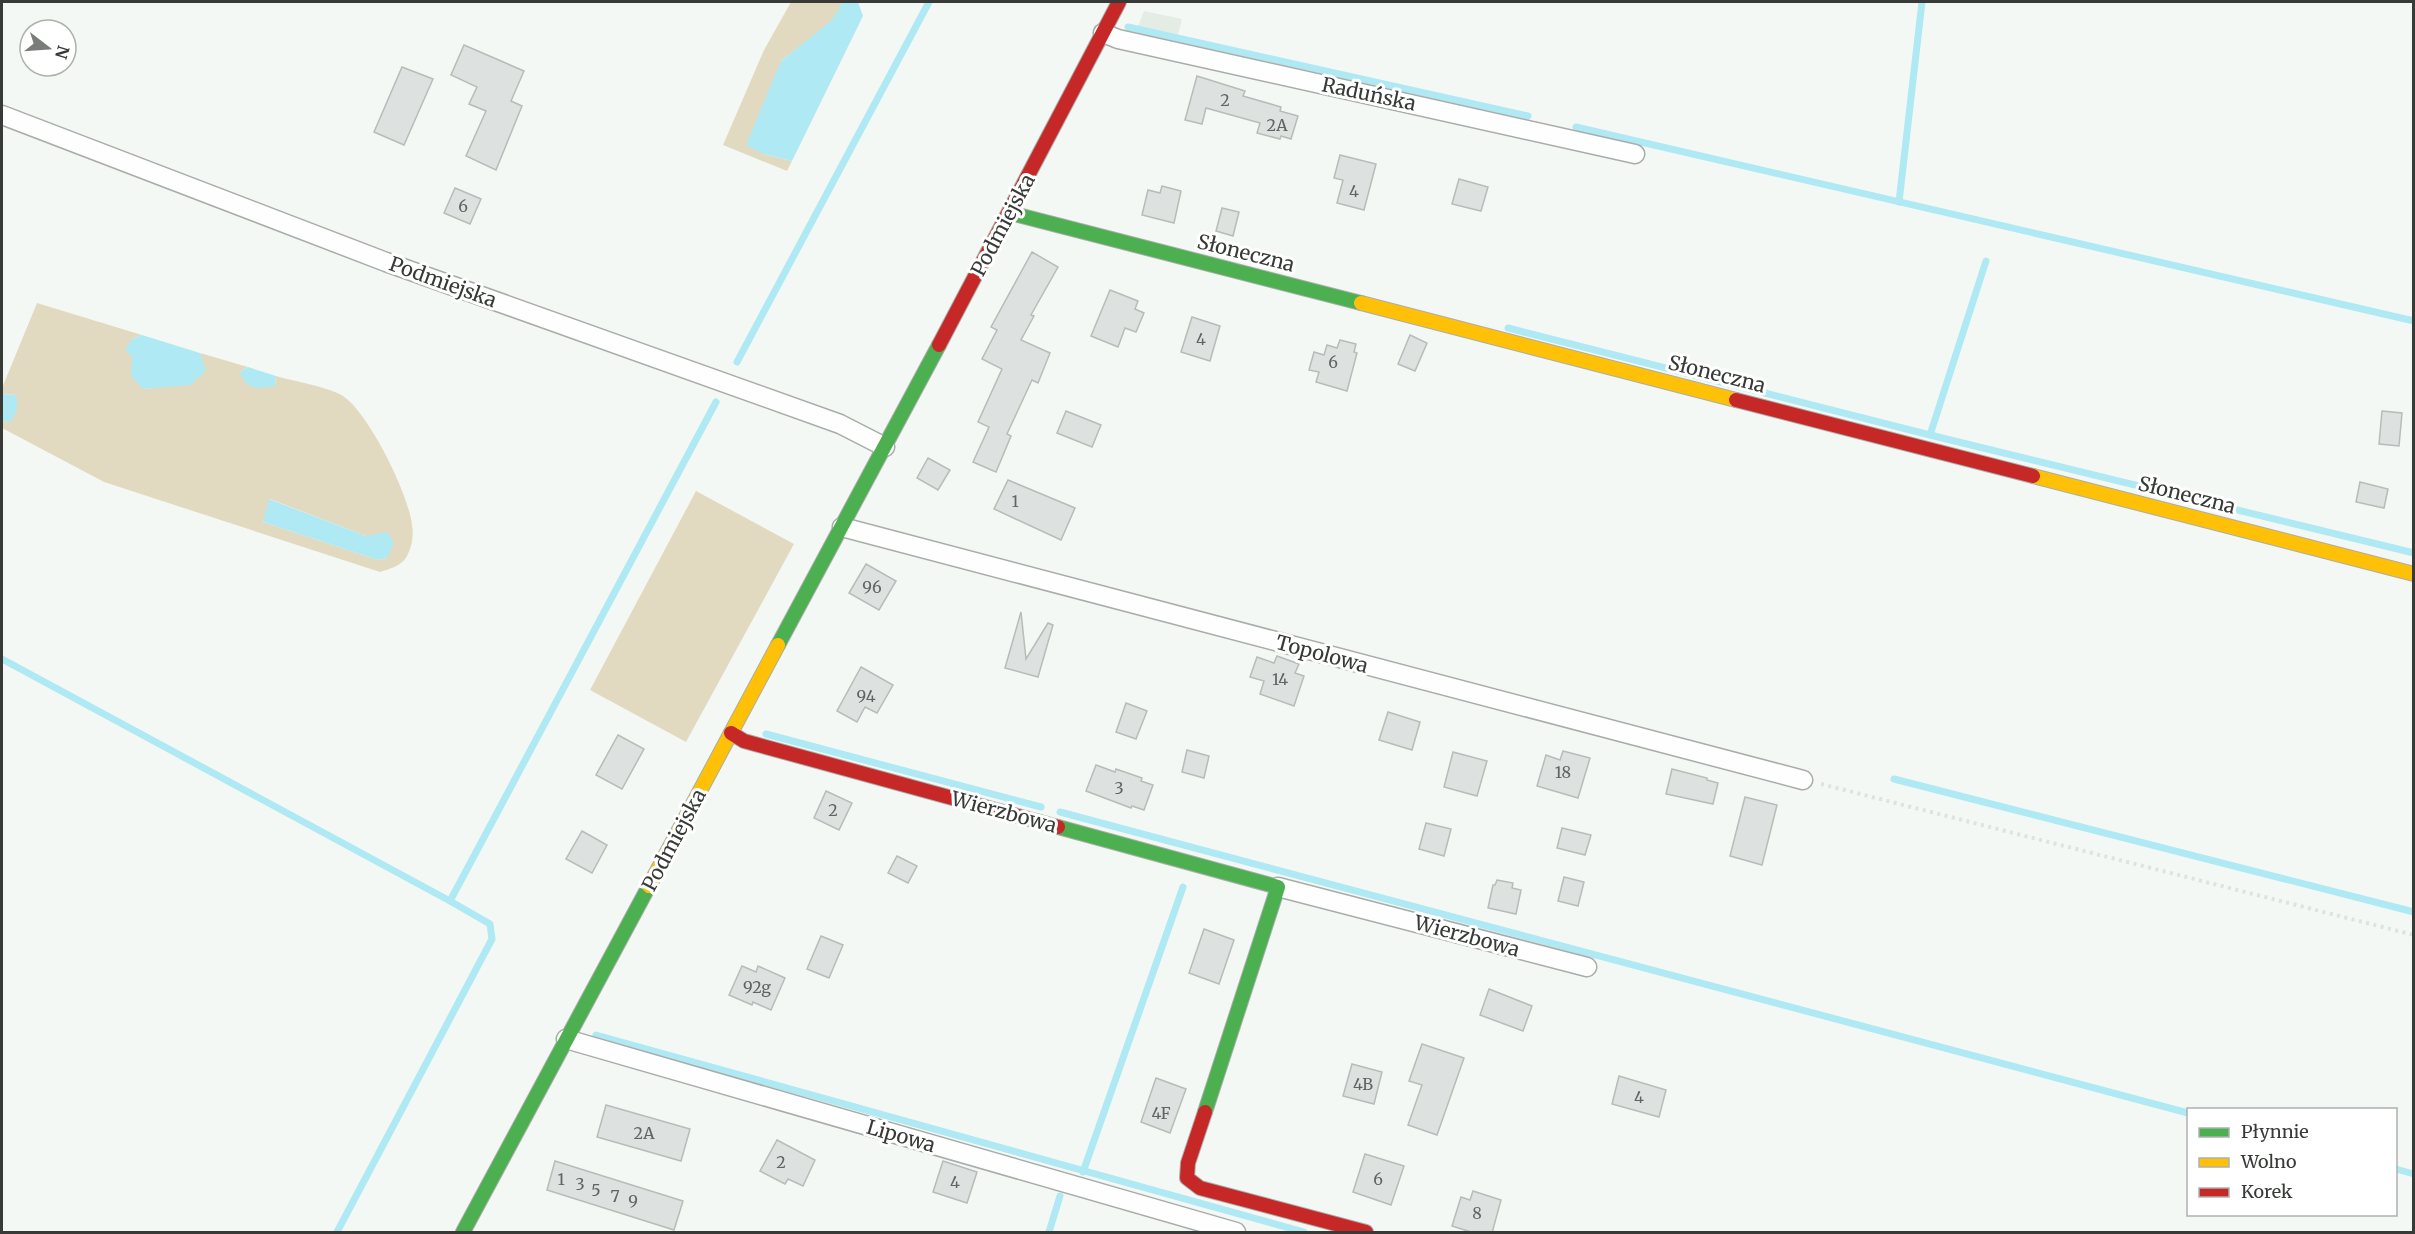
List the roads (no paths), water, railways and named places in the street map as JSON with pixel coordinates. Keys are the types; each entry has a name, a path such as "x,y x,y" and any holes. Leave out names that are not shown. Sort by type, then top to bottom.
{"street":[{"name":"Podmiejska","path":"463,1233 1010,213 1119,2"},
{"name":"Raduńska","path":"1103,33 1118,39 1635,154"},
{"name":"Podmiejska","path":"2,116 386,262 840,424 885,447"},
{"name":"Słoneczna","path":"1010,213 2414,573"},
{"name":"Topolowa","path":"842,526 1803,780"},
{"name":"Wierzbowa","path":"731,733 744,741 1278,887 1587,967"},
{"path":"1278,887 1188,1163 1187,1178 1200,1188 1366,1233"},
{"name":"Lipowa","path":"566,1039 1236,1233"}],"water":[{"path":"843,2 858,2 863,16 792,161 763,154 746,145 781,61 832,20"},
{"path":"142,335 200,353 206,371 190,385 143,389 131,376 132,357 125,350 132,339"},
{"path":"248,367 276,376 275,386 258,388 249,385 240,372"},
{"path":"2,394 16,395 17,410 9,423 2,420"},
{"path":"269,499 366,536 387,532 394,543 387,558 378,560 263,522"}],"waterway":[{"path":"737,362 929,2"},
{"path":"1899,202 1922,2"},
{"path":"1128,27 1528,116"},
{"path":"1576,127 2414,321"},
{"path":"1930,435 1986,261"},
{"path":"1508,328 1930,435 2414,553"},
{"path":"337,1232 492,939 490,924 450,901 716,402"},
{"path":"2,659 450,901"},
{"path":"766,734 1041,807"},
{"path":"1894,779 2414,912"},
{"path":"1060,812 2187,1113"},
{"path":"1083,1172 1183,887"},
{"path":"596,1035 1304,1232"},
{"path":"2397,1169 2414,1174"},
{"path":"1049,1232 1060,1196"}]}
